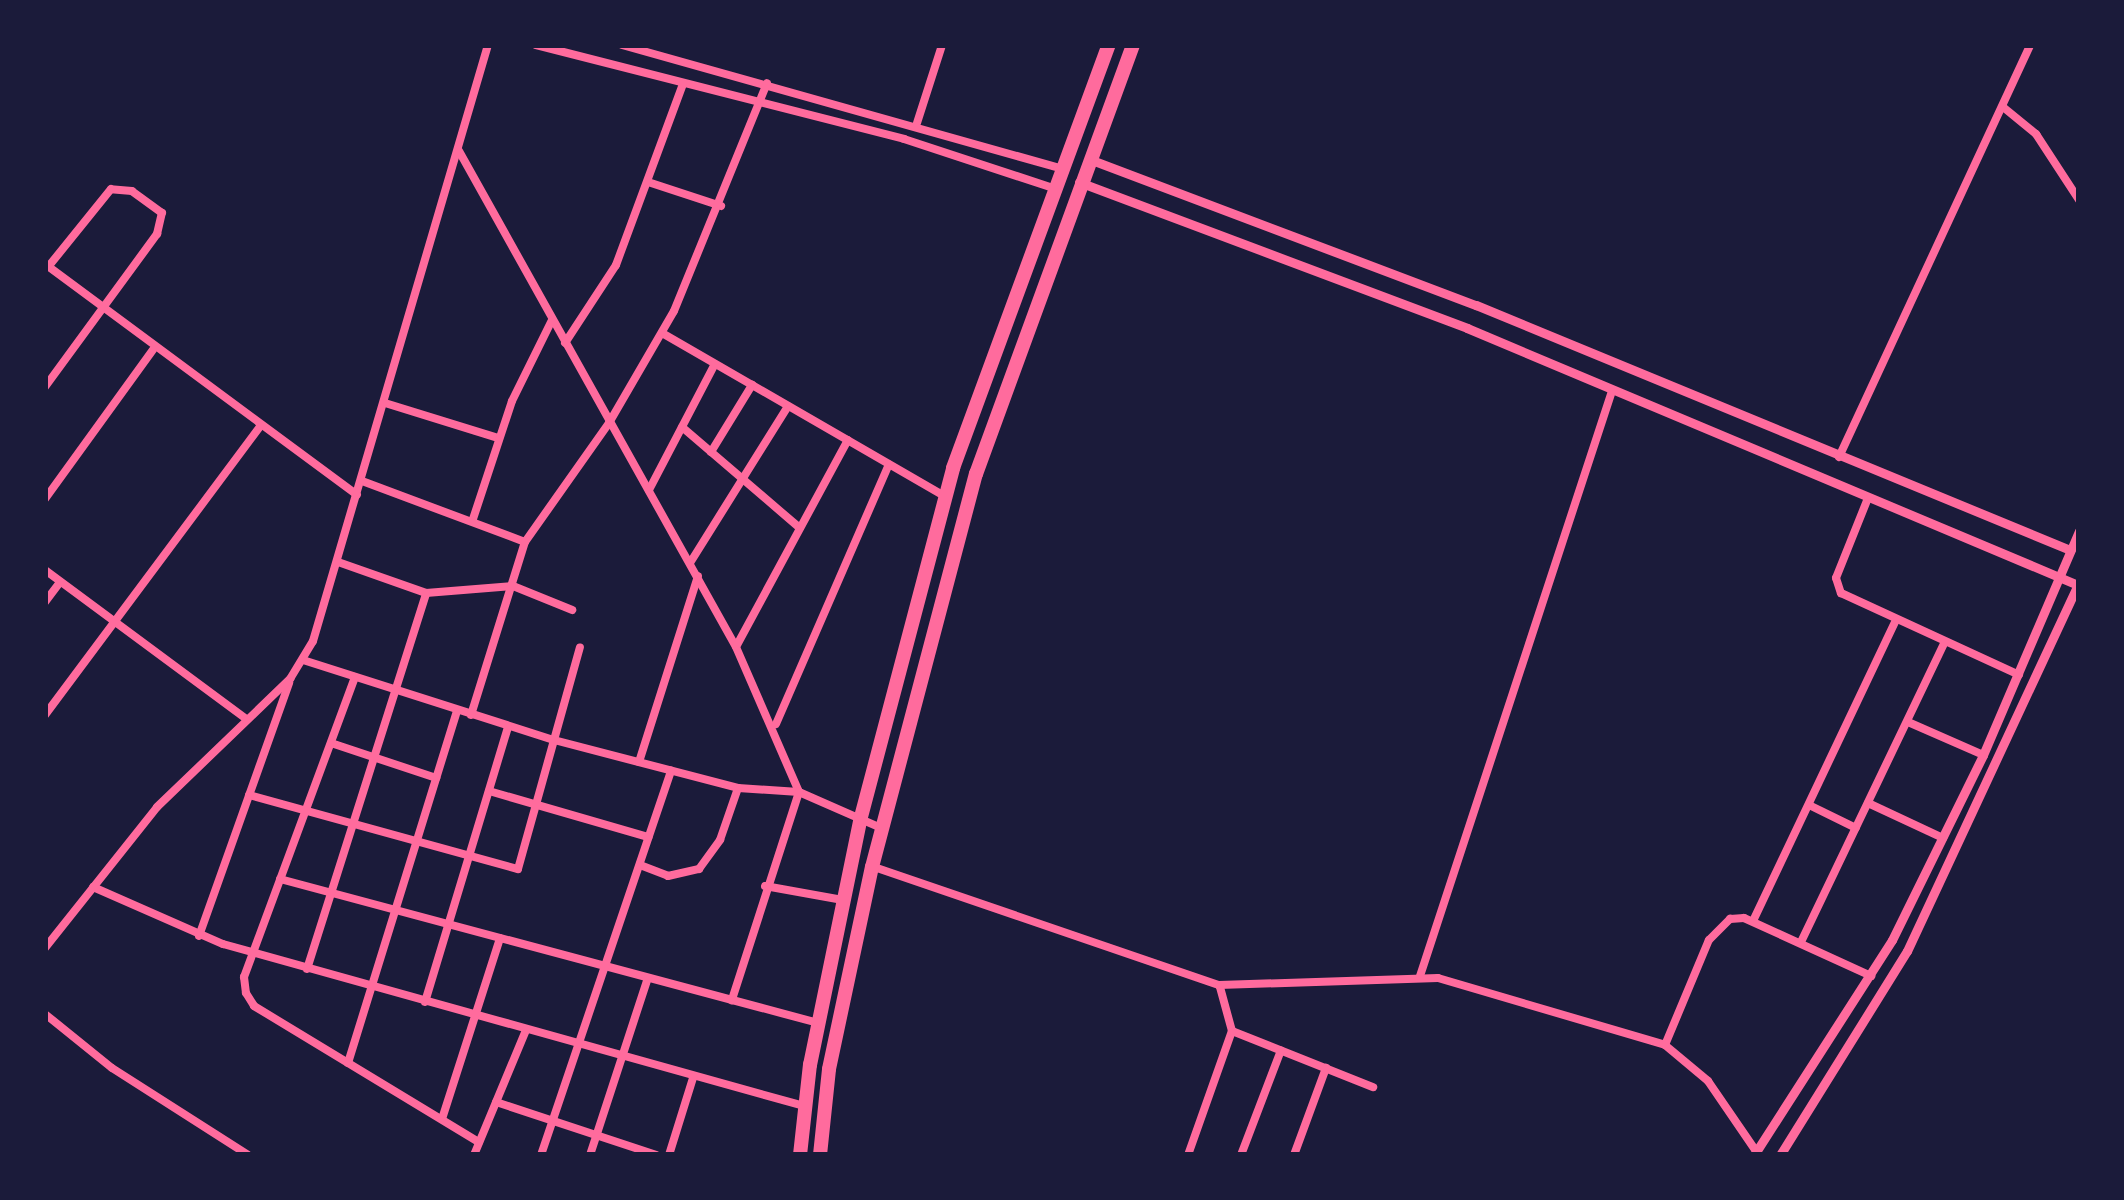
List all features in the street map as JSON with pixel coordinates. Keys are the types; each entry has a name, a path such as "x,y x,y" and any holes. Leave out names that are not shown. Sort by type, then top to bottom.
{"highway":[{"path":"800,1155 818,1023 861,817 946,496 990,353 1109,45"},
{"path":"820,1155 829,1069 881,828 1011,362 1132,45"},
{"path":"990,353 1011,362"}],"street":[{"path":"45,948 157,807 290,679 303,660 358,496 488,45"},
{"path":"536,45 760,102 1053,188"},
{"path":"622,45 916,123 1061,168"},
{"path":"916,123 942,45"},
{"path":"1839,458 2030,45"},
{"path":"471,715 525,542 609,423 662,333 721,206 767,83"},
{"path":"565,343 616,266 683,84"},
{"path":"2002,106 2036,134 2079,200"},
{"path":"458,149 736,646 775,726 799,792 732,1000"},
{"path":"1004,171 1010,152"},
{"path":"1088,159 1476,305 2071,550"},
{"path":"648,182 721,206"},
{"path":"1079,182 1466,328 1987,546 2059,577 2077,590 1907,951 1780,1155"},
{"path":"45,387 101,312 157,234 164,219 156,206 111,189 47,266 101,312 358,496"},
{"path":"1466,328 1476,305"},
{"path":"473,519 497,438 552,319"},
{"path":"662,333 946,496"},
{"path":"45,499 153,350"},
{"path":"648,491 715,364"},
{"path":"711,452 752,385"},
{"path":"1420,976 1612,391"},
{"path":"385,403 497,438"},
{"path":"690,563 788,406"},
{"path":"1745,446 1756,423"},
{"path":"45,715 260,427"},
{"path":"682,428 800,528"},
{"path":"736,646 848,440"},
{"path":"775,726 889,464"},
{"path":"362,481 525,542"},
{"path":"1868,498 1837,586 1896,620 2018,675"},
{"path":"1987,546 1996,521"},
{"path":"872,867 1219,985 1420,976 1477,986 1665,1045 1708,1081 1756,1154 1871,976 1943,838 2079,531"},
{"path":"338,562 426,593 513,586 572,610"},
{"path":"45,570 245,718"},
{"path":"639,762 698,577"},
{"path":"45,602 60,582"},
{"path":"308,969 426,593"},
{"path":"1753,922 1896,620"},
{"path":"1801,942 1946,642"},
{"path":"249,795 518,869 580,646"},
{"path":"303,660 554,740 738,788 799,792 881,828"},
{"path":"355,677 244,977 249,1000 479,1142"},
{"path":"199,936 290,679"},
{"path":"348,1063 457,710"},
{"path":"1907,722 1983,755"},
{"path":"425,1002 508,727"},
{"path":"331,743 436,778"},
{"path":"541,1155 670,770"},
{"path":"640,864 668,877 699,869 720,840 738,788"},
{"path":"488,791 648,837"},
{"path":"1868,803 1943,838"},
{"path":"1809,805 1856,828"},
{"path":"280,879 818,1023"},
{"path":"766,886 843,900"},
{"path":"93,887 199,936 253,953 804,1106"},
{"path":"1665,1045 1717,927 1730,919 1753,922 1871,976"},
{"path":"442,1119 500,938"},
{"path":"590,1155 648,978"},
{"path":"1188,1155 1232,1031 1219,985"},
{"path":"45,1014 112,1068 248,1155"},
{"path":"474,1155 526,1030"},
{"path":"1232,1031 1373,1087"},
{"path":"1241,1155 1281,1051"},
{"path":"1294,1155 1326,1068"},
{"path":"669,1155 693,1078"},
{"path":"496,1102 656,1155"}]}
